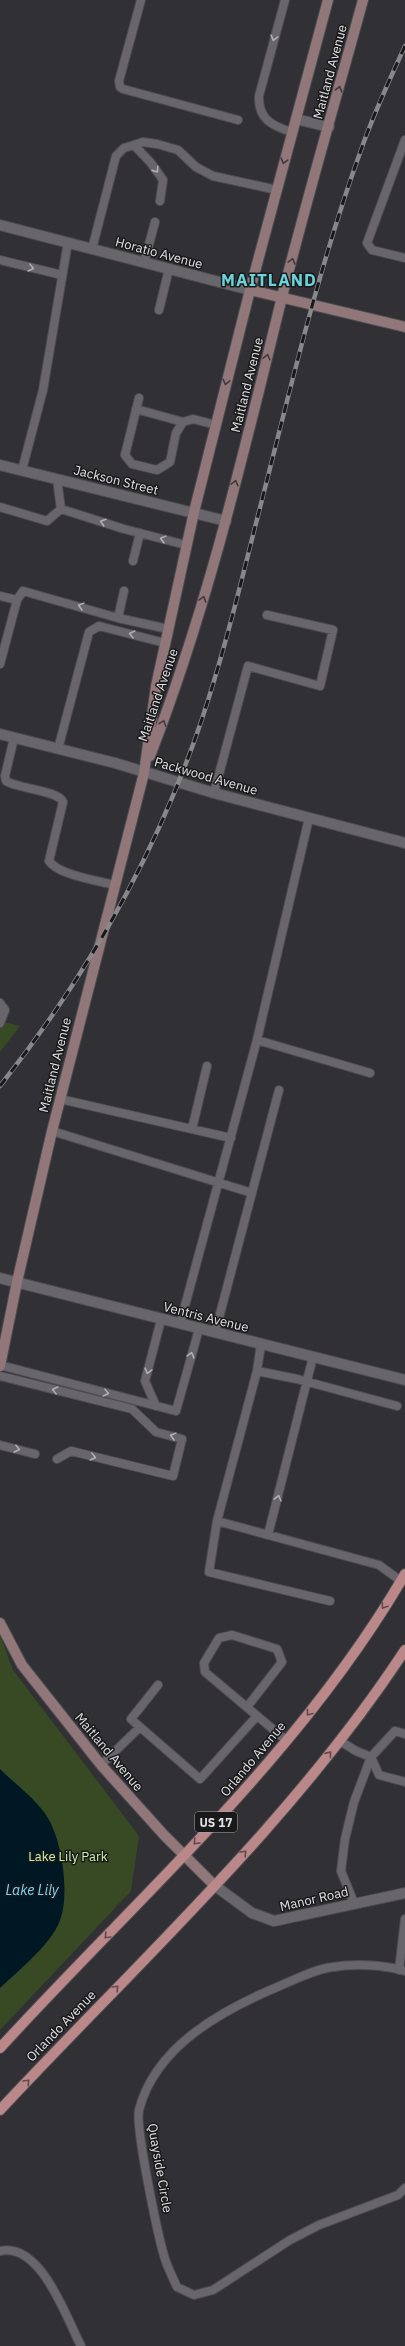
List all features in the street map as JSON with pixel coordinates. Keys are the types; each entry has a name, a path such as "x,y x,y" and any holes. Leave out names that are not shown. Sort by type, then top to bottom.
{"main road":[{"name":"Maitland Avenue","path":"0,1366 17,1282 52,1131 144,773 156,686 186,545 250,290 328,0"},
{"name":"Maitland Avenue","path":"144,773 176,691 226,521 282,299 363,0"},
{"name":"Horatio Avenue","path":"250,290 282,299 313,304 405,327"},
{"name":"Orlando Avenue","path":"0,2048 238,1798 287,1741 325,1692 403,1577"},
{"name":"Maitland Avenue","path":"0,1623 22,1665 101,1765 184,1855 214,1885"},
{"name":"Orlando Avenue","path":"0,2110 270,1824 340,1741 404,1654"}],"street":[{"path":"296,119 328,127"},
{"name":"Horatio Avenue","path":"0,224 250,290"},
{"name":"Jackson Street","path":"0,467 22,470 226,521"},
{"name":"Packwood Avenue","path":"0,734 214,793 405,843"},
{"name":"Ventris Avenue","path":"0,1278 161,1320 405,1380"},
{"name":"Manor Road","path":"214,1885 252,1913 274,1921 405,1893"}],"lane":[{"path":"141,0 119,81 120,87 238,120"},
{"path":"285,0 259,96 258,105 264,118 270,124 292,132"},
{"path":"405,140 367,243 372,250 405,258"},
{"path":"92,249 116,156 124,148 143,142 178,150 196,166 213,176 277,190"},
{"path":"134,145 151,163 163,180 160,202"},
{"path":"144,263 155,222"},
{"path":"22,470 42,390 68,242"},
{"path":"0,260 62,275"},
{"path":"160,310 169,269"},
{"path":"139,398 125,455 132,464 158,470 170,462 176,433 183,422"},
{"path":"136,409 183,422 193,419 216,425"},
{"path":"57,479 61,509"},
{"path":"0,507 47,521 61,509"},
{"path":"61,509 186,545"},
{"path":"133,561 140,533"},
{"path":"0,664 17,600 23,591 118,618 168,629"},
{"path":"118,618 124,591"},
{"path":"0,596 17,600"},
{"path":"214,793 248,666 320,686 333,630 267,615"},
{"path":"58,749 89,632 99,626 165,643"},
{"path":"14,738 5,776 6,780 15,785 57,796 63,802 49,861 52,866 63,872 115,885"},
{"path":"180,1324 257,1040 309,818"},
{"path":"0,1003 5,1010 0,1023"},
{"path":"257,1040 370,1073"},
{"path":"192,1129 207,1066"},
{"path":"215,1333 279,1090"},
{"path":"60,1099 231,1138"},
{"path":"52,1131 218,1184 252,1193"},
{"path":"156,1406 145,1381 161,1320"},
{"path":"0,1366 176,1410 199,1329"},
{"path":"261,1344 257,1370 217,1521 208,1572 330,1601"},
{"path":"268,1535 313,1357"},
{"path":"257,1370 307,1381 397,1406"},
{"path":"0,1376 132,1409 156,1432 182,1439 173,1476 72,1451 56,1459"},
{"path":"0,1445 35,1454"},
{"path":"217,1521 379,1565 403,1577"},
{"path":"247,1707 282,1662 277,1649 232,1635 219,1638 204,1663 205,1672 287,1741"},
{"path":"158,1684 131,1719 200,1779 257,1716"},
{"path":"101,1765 140,1727"},
{"path":"354,1903 341,1871 345,1839 354,1802 371,1757 395,1731 405,1734"},
{"path":"340,1741 356,1751 371,1757 379,1775 405,1782"},
{"name":"Quayside Circle","path":"405,1918 402,1971 370,1966 333,1966 301,1977 240,2003 204,2025 172,2054 147,2087 138,2112 142,2150 166,2261 177,2287 194,2295 213,2290 264,2255 319,2225 398,2195 405,2188"},
{"path":"0,2251 7,2249 29,2256 49,2281 81,2346"}],"green space":[{"path":"0,1021 20,1026 0,1052"},
{"name":"Lake Lily Park","path":"0,1635 13,1670 139,1836 131,1891 0,2030"}],"water":[{"name":"Lake Lily","path":"0,1769 34,1800 50,1822 56,1835 63,1866 64,1898 63,1911 54,1932 41,1949 0,1988"}],"railway":[{"path":"0,1086 32,1044 90,957 141,866 183,771 201,722 223,651 303,339 330,244 366,137 405,46"}],"district":[{"name":"MAITLAND","path":"269,280"}]}
